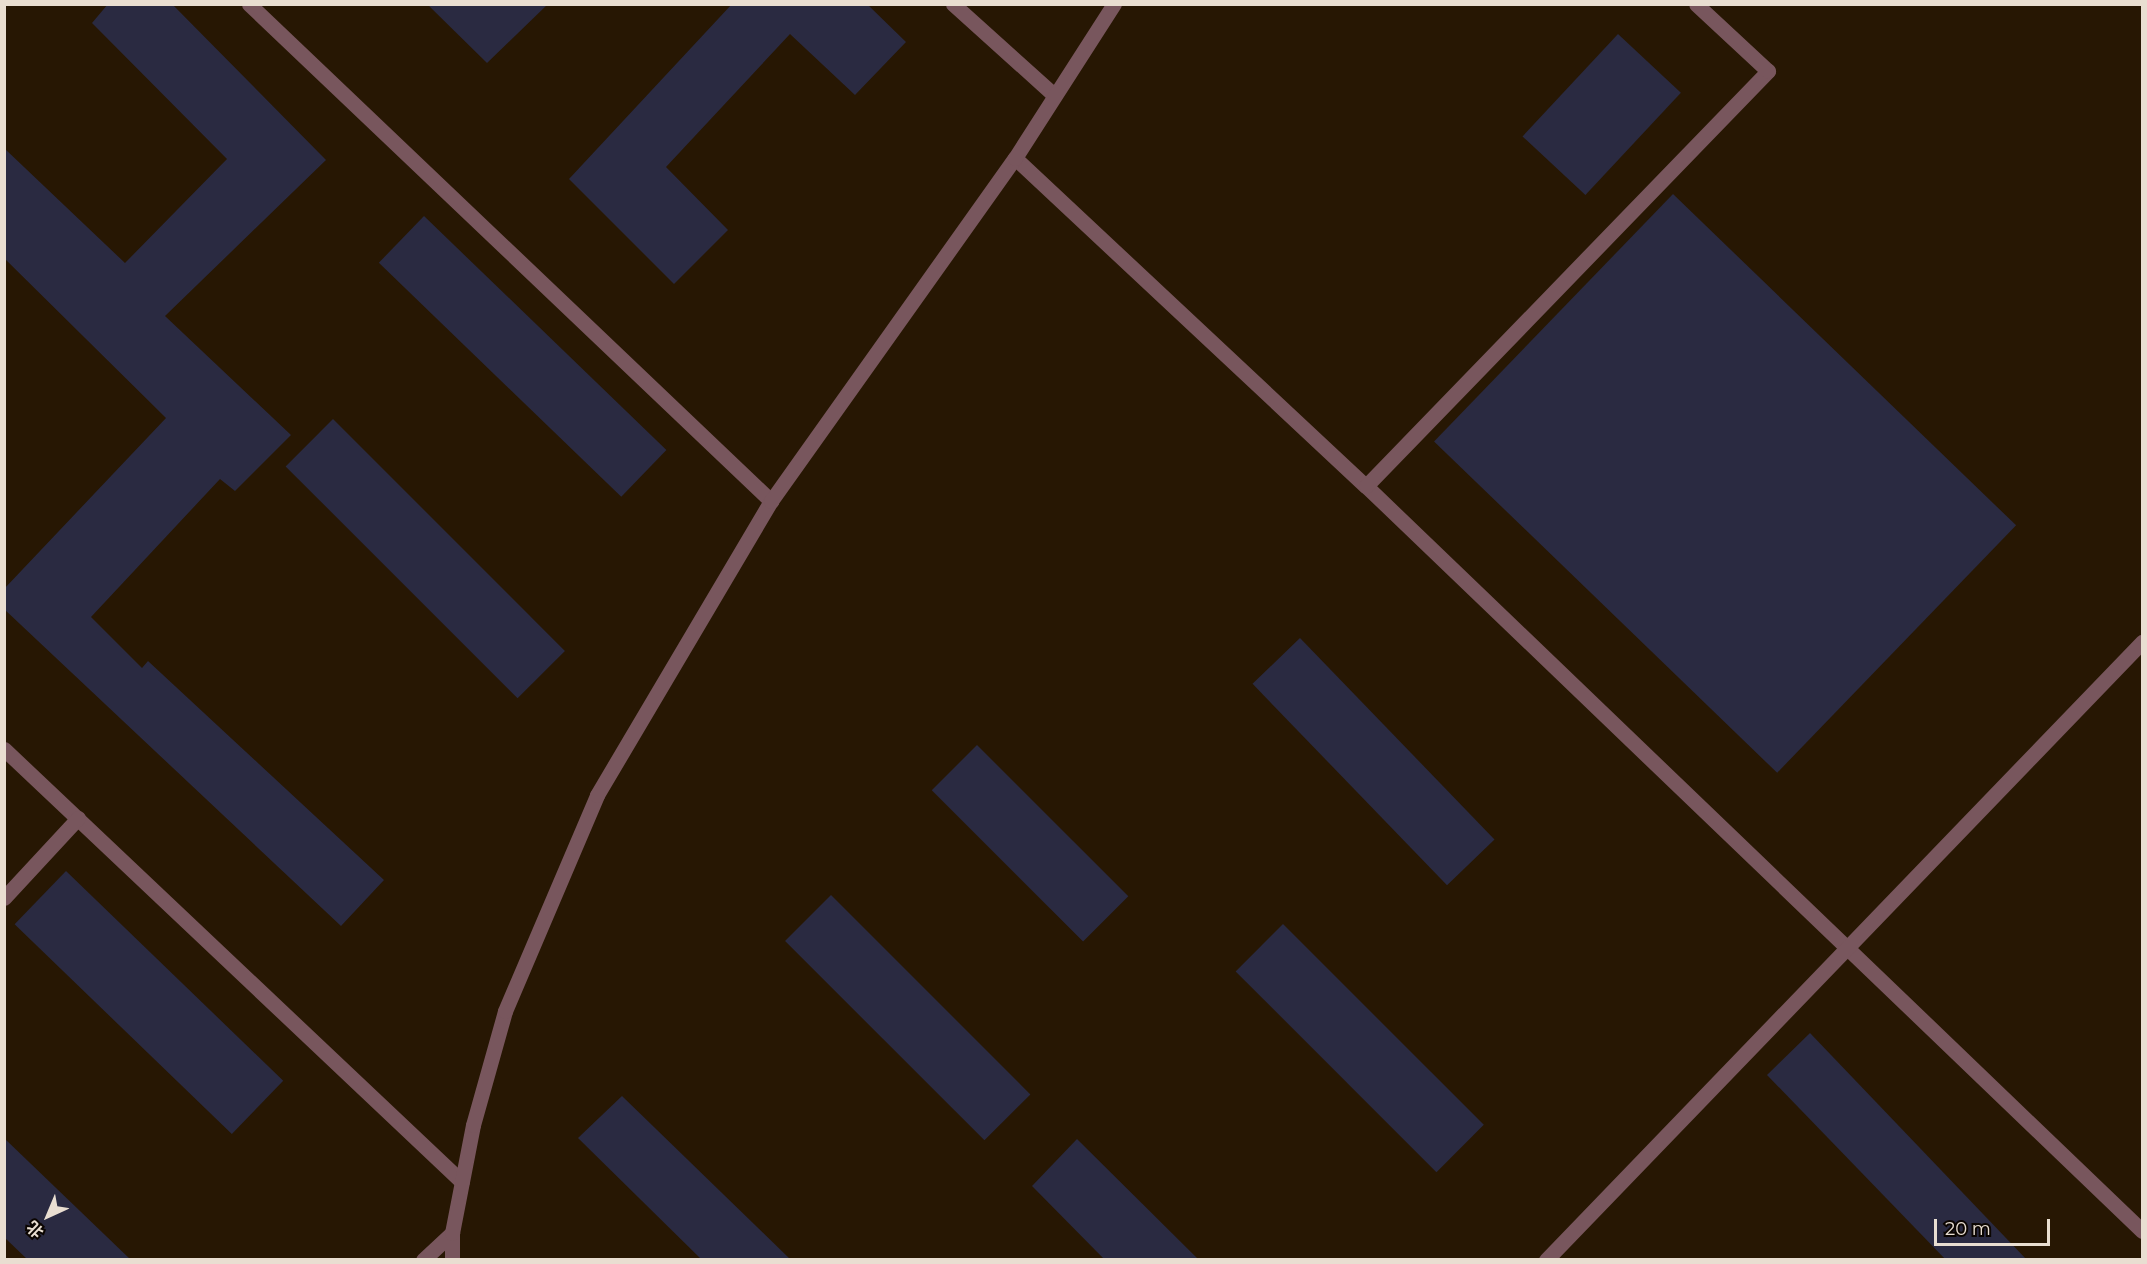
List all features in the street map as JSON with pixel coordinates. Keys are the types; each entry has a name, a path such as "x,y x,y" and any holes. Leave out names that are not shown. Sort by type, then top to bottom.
{"lane":[{"path":"249,4 771,501"},
{"path":"953,4 1053,94"},
{"path":"452,1260 452,1233 473,1125 506,1011 587,817 771,501 1014,158 1053,94 1114,4"},
{"path":"1366,486 1768,71 1696,4"},
{"path":"1014,158 1366,486 2142,1231"},
{"path":"1546,1260 2142,642"},
{"path":"4,749 462,1182"},
{"path":"4,898 78,818"},
{"path":"423,1260 452,1233"}],"building":[{"path":"108,4 172,4 326,160 165,316 291,435 235,491 220,479 91,617 142,668 148,661 384,880 341,926 4,609 4,589 166,418 4,258 4,148 125,263 227,159 92,23"},
{"path":"427,4 548,4 487,63"},
{"path":"732,4 867,4 906,42 855,95 790,34 666,167 728,230 674,284 569,179"},
{"path":"1618,34 1681,93 1585,195 1523,136"},
{"path":"1673,194 2016,525 1777,773 1434,441"},
{"path":"424,216 666,450 621,497 379,263"},
{"path":"333,419 565,651 518,698 286,466"},
{"path":"1300,638 1495,839 1447,885 1253,684"},
{"path":"977,745 1128,896 1083,942 932,790"},
{"path":"66,871 283,1081 232,1134 15,924"},
{"path":"831,895 1030,1094 984,1140 785,941"},
{"path":"1283,924 1484,1125 1436,1172 1236,971"},
{"path":"1810,1033 2027,1260 1946,1260 1767,1075"},
{"path":"622,1096 791,1260 702,1260 578,1138"},
{"path":"4,1138 131,1260 28,1260 4,1237"},
{"path":"1077,1139 1199,1260 1105,1260 1032,1186"}]}
